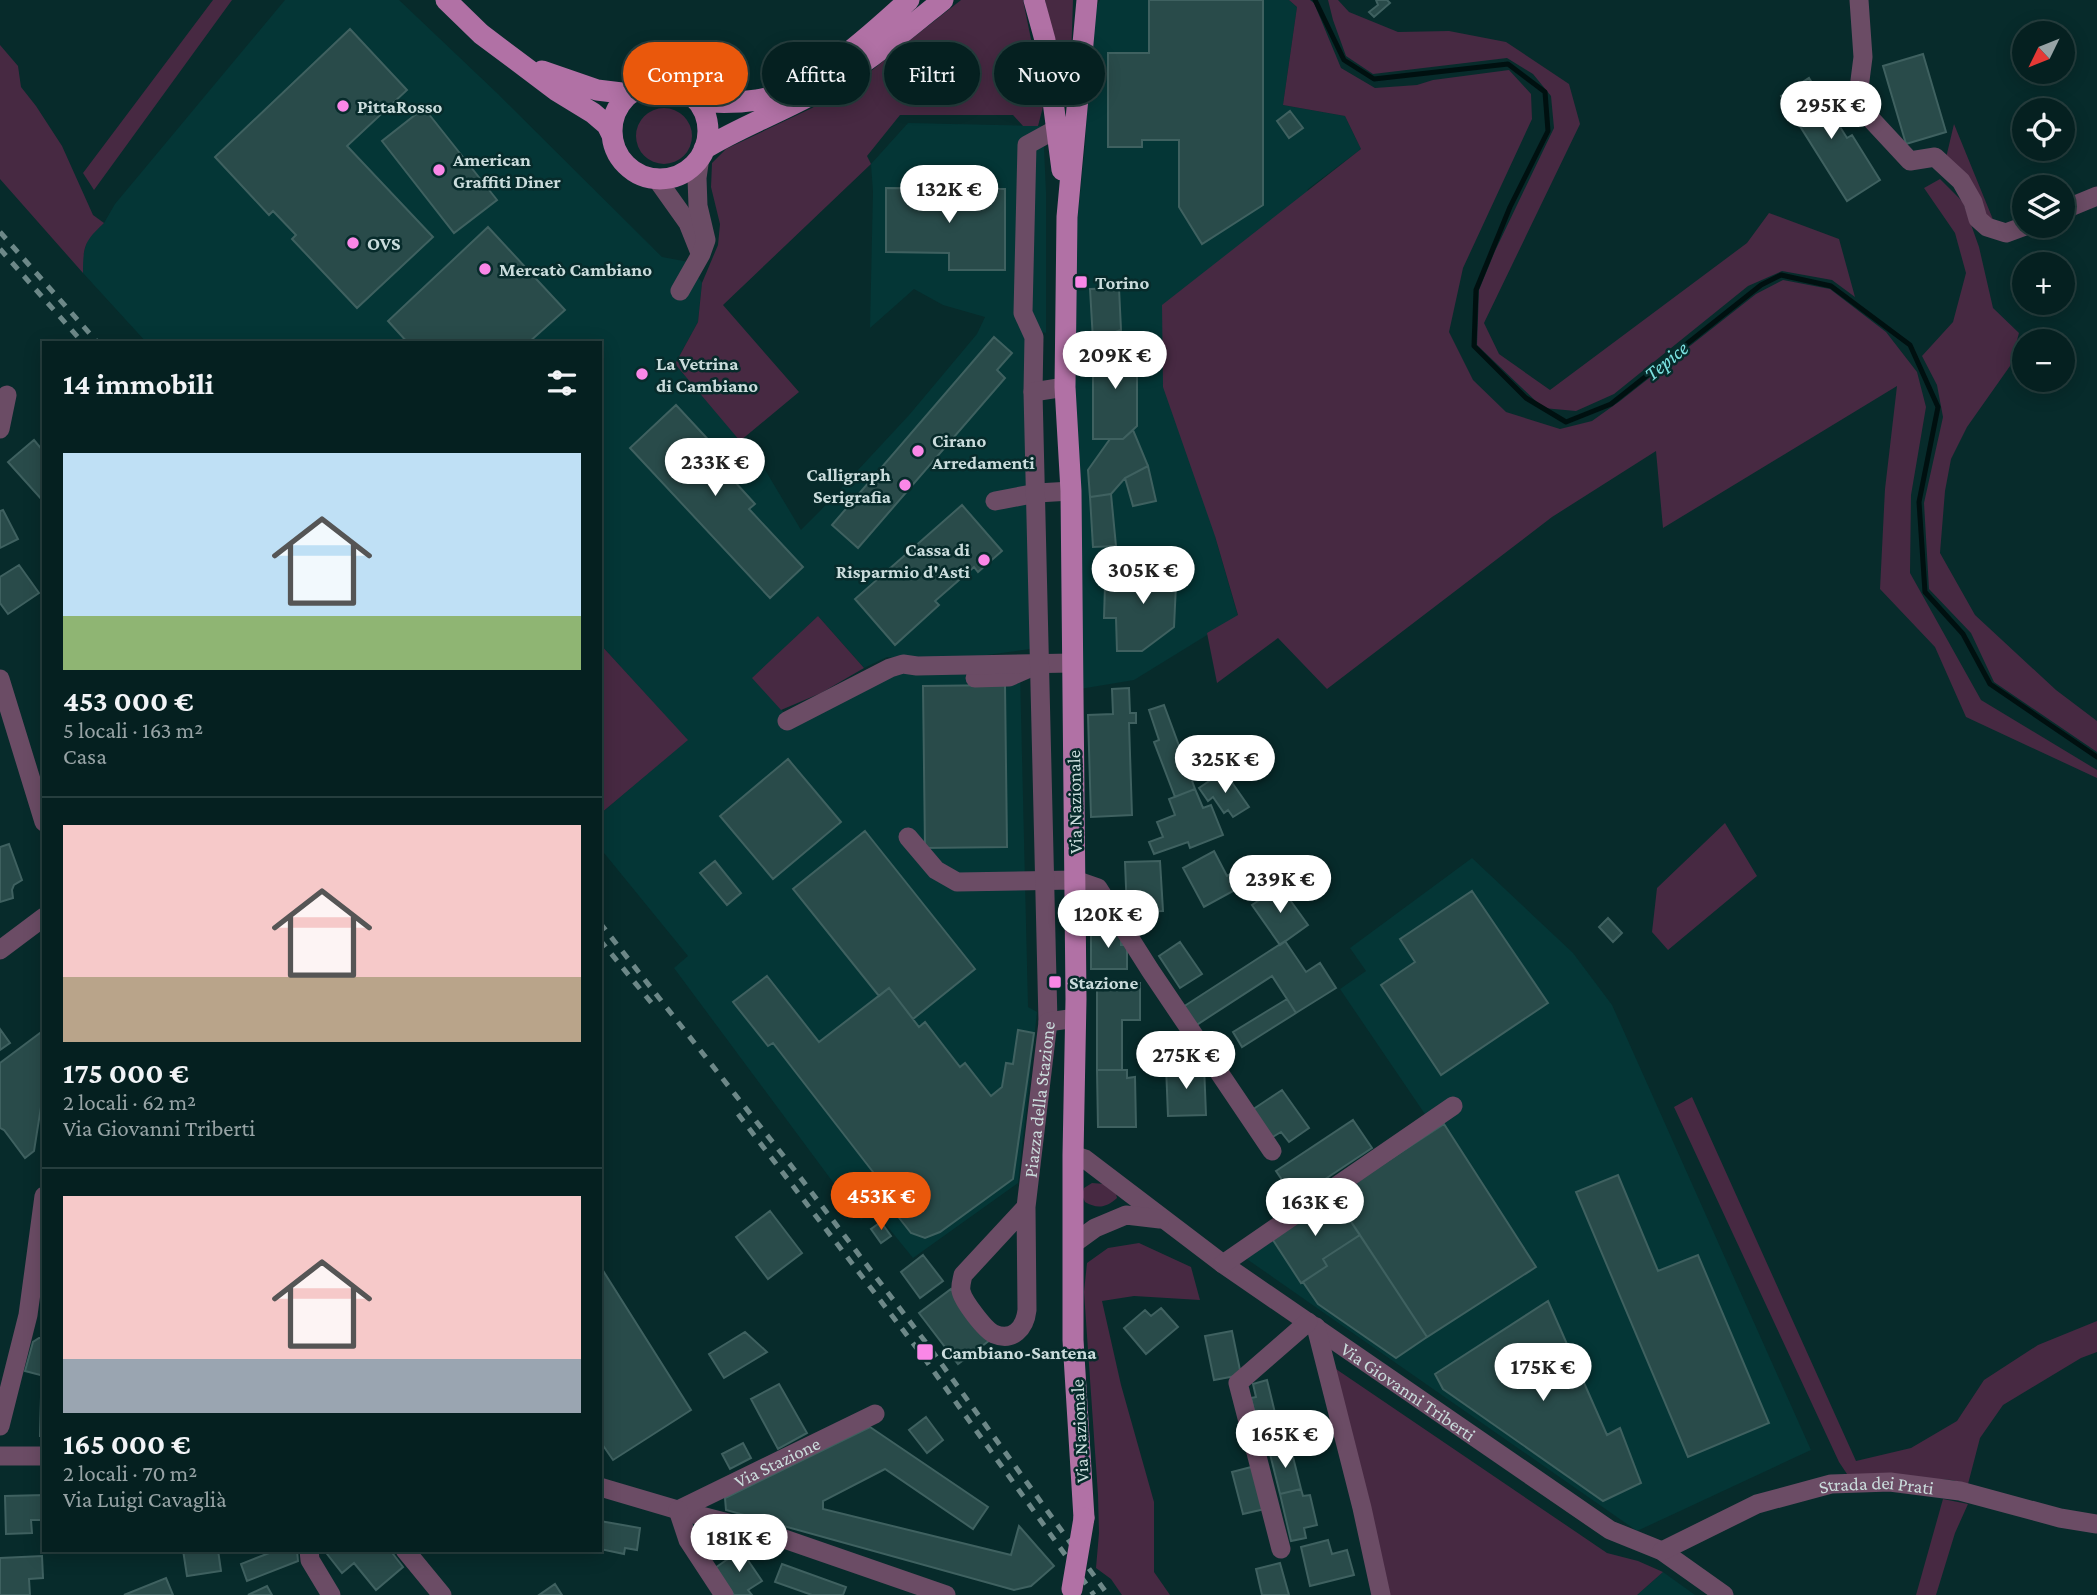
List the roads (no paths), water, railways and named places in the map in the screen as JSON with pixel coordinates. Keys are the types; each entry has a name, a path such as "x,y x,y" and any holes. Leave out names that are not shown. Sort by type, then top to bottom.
{"main road":[{"path":"446,0 481,34 607,125 622,159 631,169 643,175 668,178 691,167 702,153 707,137 708,124 700,105"},
{"path":"748,101 789,90 820,72 909,0"},
{"path":"702,153 752,123 811,95 858,67 943,0"},
{"name":"Via Nazionale","path":"1034,0 1045,40 1067,217"},
{"name":"Via Nazionale","path":"1072,1592 1083,1518 1073,1340 1075,880 1071,491 1065,387 1067,217 1087,0"},
{"path":"517,61 597,90 623,93"},
{"path":"612,135 616,112 623,103"}],"street":[{"path":"1859,0 1863,57 1857,104 1910,161 1935,157 1961,181 1973,202 1978,219 1987,227 2006,233 2012,231"},
{"path":"1048,1022 1033,392 1034,337 1023,313 1027,145 1058,128"},
{"path":"680,291 706,240 698,206 697,178 702,153"},
{"path":"656,178 688,223 701,254"},
{"path":"2075,205 2097,196"},
{"path":"1033,392 1065,387"},
{"path":"0,429 7,395"},
{"path":"995,501 1037,493 1071,491"},
{"path":"920,678 1009,677 1041,663"},
{"path":"787,721 902,664 1073,663"},
{"path":"0,679 6,721 42,817"},
{"path":"908,837 936,870 957,882 1075,880 1098,888 1272,1151"},
{"path":"0,950 42,918"},
{"name":"Piazza della Stazione","path":"1026,1207 963,1275 960,1289 966,1303 991,1333 1003,1336 1015,1334 1026,1323 1026,1207 1048,1022 1076,1018"},
{"path":"1223,1264 1453,1106"},
{"name":"Via Giovanni Triberti","path":"1073,1156 1085,1159 1223,1264 1610,1530 1662,1551 1724,1595"},
{"path":"0,1426 28,1315 42,1211"},
{"name":"Via Giovanni Triberti","path":"1073,1244 1095,1228 1126,1215 1161,1219"},
{"path":"1281,1549 1238,1382 1312,1325 1362,1508 1381,1595"},
{"name":"Via Stazione","path":"678,1510 875,1414"},
{"path":"0,1456 42,1456"},
{"name":"Strada dei Prati","path":"1662,1551 1757,1504 1830,1484 1890,1482 1960,1491 2060,1518 2097,1524"},
{"path":"602,1488 768,1533 946,1595"},
{"path":"678,1510 688,1540 724,1595"},
{"path":"309,1552 310,1560 331,1595"},
{"path":"407,1552 442,1595"}],"waterway":[{"name":"Tepice","path":"1315,0 1344,60 1374,79 1508,64 1545,92 1548,131 1510,207 1476,290 1474,346 1526,398 1566,422 1611,404 1761,285 1781,275 1831,286 1910,345 1938,407 1919,502 1925,592 1963,634 1990,684 2097,757"}],"railway":[{"path":"0,232 96,341"},
{"path":"0,249 81,341"},
{"path":"602,926 793,1168 930,1348 1108,1595"},
{"path":"602,942 654,1006"},
{"path":"738,1114 922,1355 1094,1595"}],"place":[{"name":"PittaRosso","path":"343,106"},
{"name":"American Graffiti Diner","path":"439,170"},
{"name":"OVS","path":"353,243"},
{"name":"Mercatò Cambiano","path":"485,269"},
{"name":"Torino","path":"1081,282"},
{"name":"La Vetrina di Cambiano","path":"642,374"},
{"name":"Cirano Arredamenti","path":"918,451"},
{"name":"Calligraph Serigrafia","path":"905,485"},
{"name":"Cassa di Risparmio d'Asti","path":"984,560"},
{"name":"Stazione","path":"1055,982"},
{"name":"Cambiano-Santena","path":"925,1352"}]}
